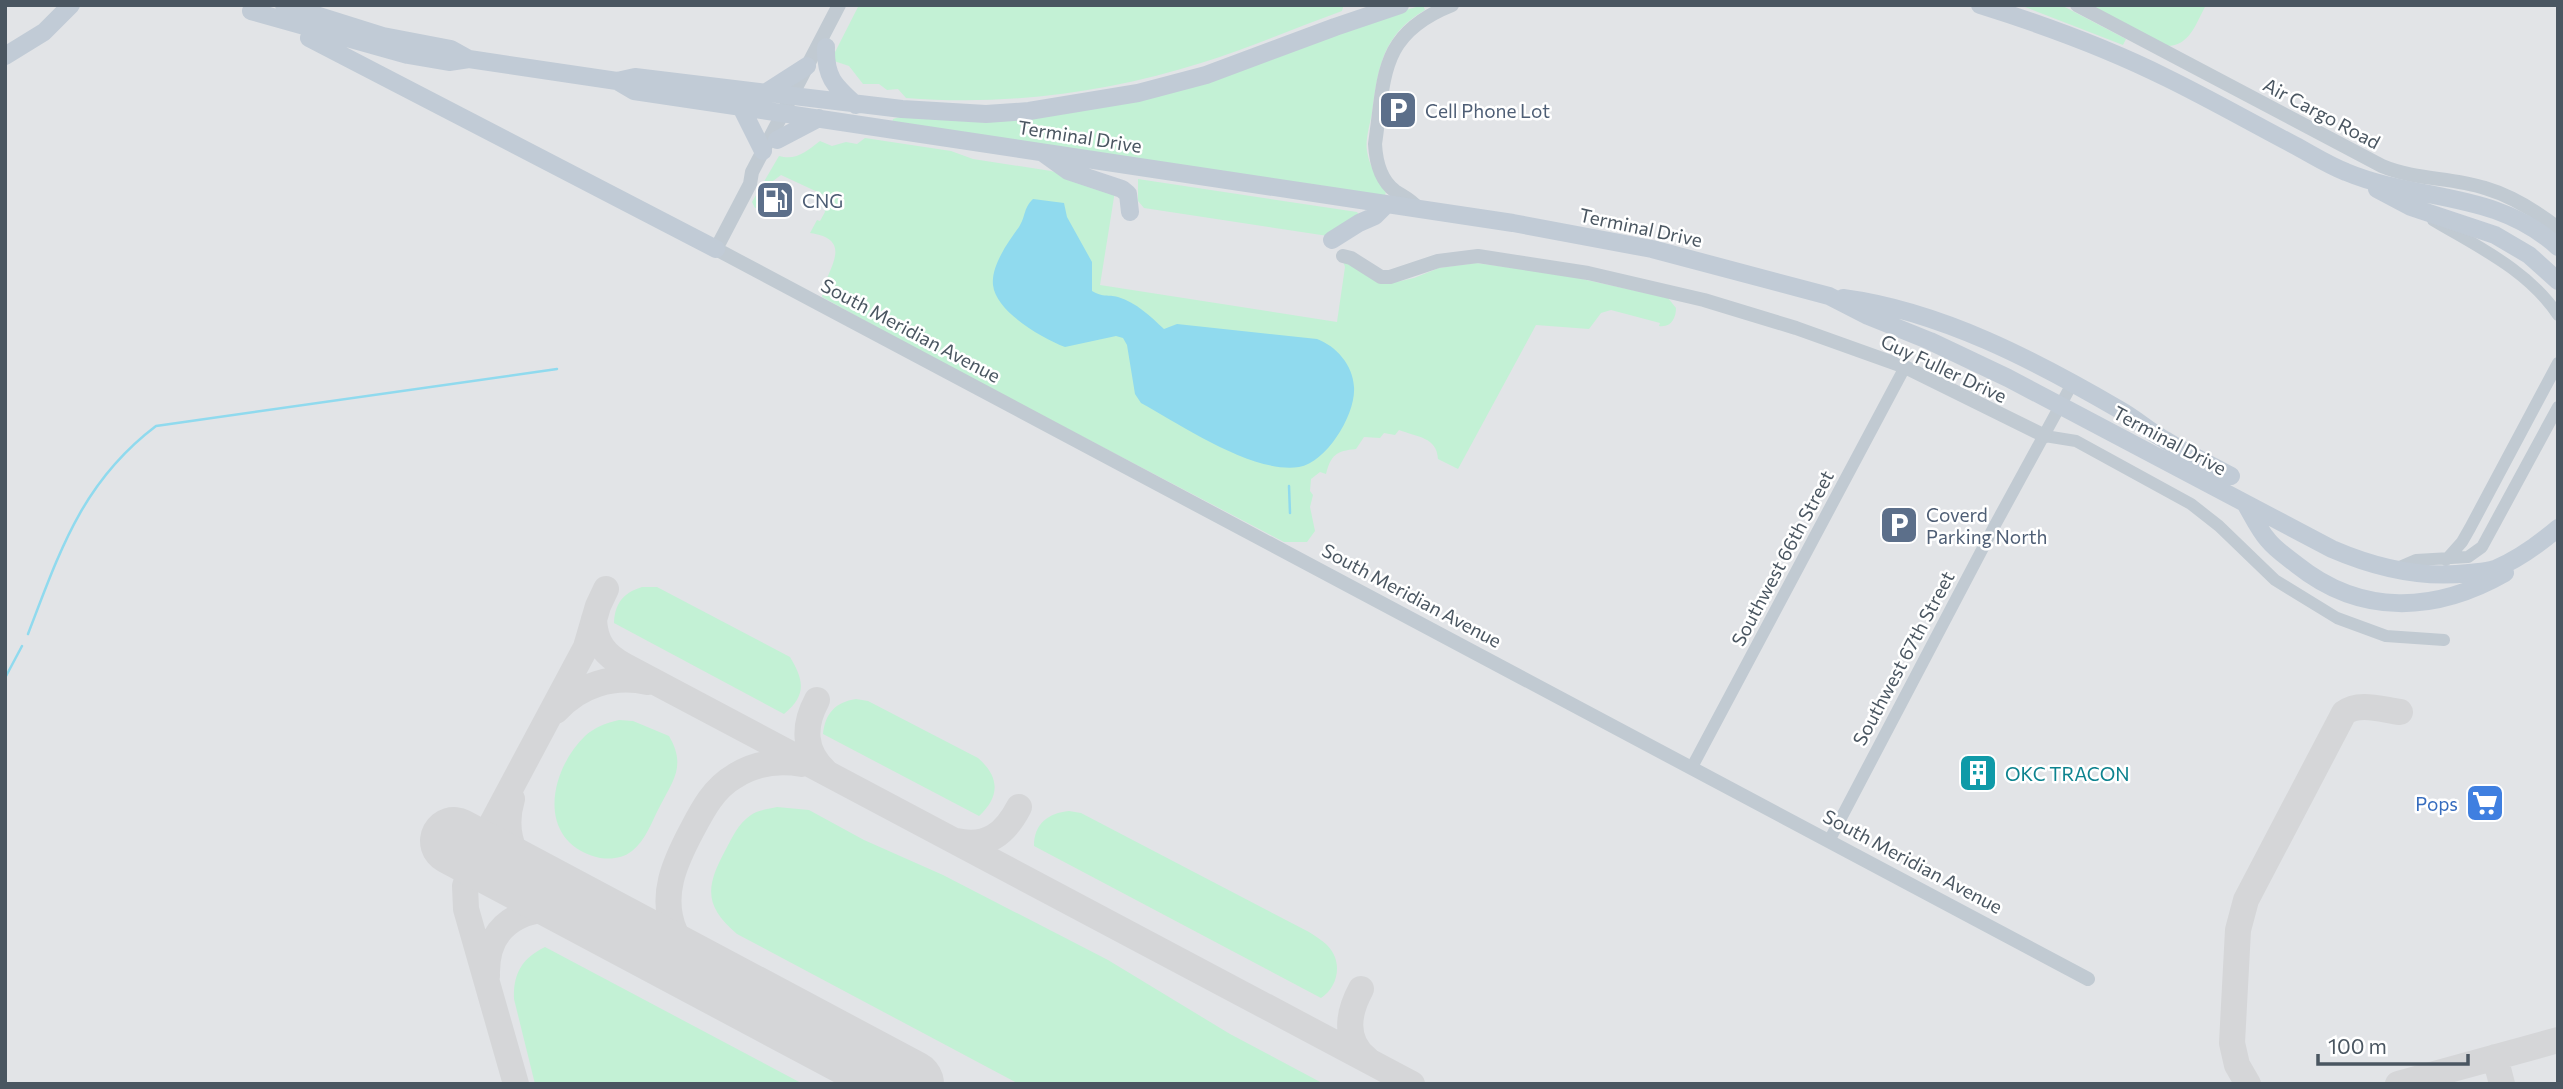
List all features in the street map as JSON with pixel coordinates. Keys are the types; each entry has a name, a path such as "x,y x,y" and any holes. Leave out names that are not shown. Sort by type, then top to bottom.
{"main road":[{"path":"5,55 44,32 71,5"},
{"name":"Terminal Drive","path":"617,81 634,91 741,107 856,105 986,114 1029,111 1101,100 1206,75 1400,5"},
{"path":"1980,5 2068,34 2133,62 2411,207 2496,235 2529,255 2558,281"},
{"name":"Terminal Drive","path":"286,6 383,36 451,49 469,59"},
{"path":"244,8 341,53 716,249"},
{"name":"Terminal Drive","path":"244,8 408,55 449,62 469,59 617,81 635,77 765,93 819,118 1418,208 1652,249 1829,296 2187,463 2245,503 2332,549 2393,570 2440,575 2493,570 2532,550 2558,528"},
{"path":"826,47 832,83 856,105"},
{"path":"765,93 807,66"},
{"path":"741,107 770,145 819,118"},
{"path":"1040,151 1068,171 1122,189 1128,194 1130,212"},
{"path":"2346,172 2390,186 2476,203 2556,239"},
{"path":"1332,240 1375,216 1387,204"},
{"path":"1829,296 1872,302 1947,326 2017,355 2122,411 2166,441 2187,463 2231,476"},
{"path":"2245,503 2267,540 2302,569 2344,593 2365,601 2382,603 2424,601 2483,585 2525,561 2558,533"}],"street":[{"path":"791,105 807,66 839,5"},
{"path":"716,249 750,184 752,172 849,5"},
{"path":"1418,208 1408,197 1390,186 1379,169 1375,144 1386,68 1398,42 1412,27 1429,14 1452,5"},
{"name":"Air Cargo Road","path":"2077,5 2373,162 2400,174 2484,188 2526,206 2556,239"},
{"path":"2411,207 2520,273 2550,303 2558,315"},
{"name":"South Meridian Avenue","path":"716,249 2088,979"},
{"name":"Guy Fuller Drive","path":"1343,256 1351,258 1381,277 1414,271 1438,261 1478,256 1588,273 1704,300 1796,328 1905,367 2045,436 2076,441 2191,503 2275,580 2337,618 2386,636 2444,640"},
{"path":"2446,560 2470,528 2558,363"},
{"name":"Southwest 66th Street","path":"1692,767 1905,367"},
{"name":"Southwest 67th Street","path":"1829,841 1994,525 2072,384"},
{"path":"2393,570 2416,560 2468,557 2482,547 2558,407"}],"shaded area":[{"path":"5,5 2558,5 2558,1084 5,1084"}],"green space":[{"path":"859,5 1343,7 1342,11 1237,51 1128,82 1055,95 943,100 906,98 898,89 887,90 879,84 863,84 849,66 831,60"},
{"path":"1423,5 1425,10 1399,30 1391,42 1377,81 1367,147 1372,167 1386,191 1385,196 892,123 893,119 903,116 1047,115"},
{"path":"2020,5 2061,5 2126,39 2123,45"},
{"path":"2087,5 2206,5 2187,38 2167,46"},
{"path":"865,138 951,151 973,159 1051,171 1115,191 1100,285 1337,322 1345,267 1343,261 1387,284 1414,278 1439,268 1476,263 1564,275 1668,298 1676,308 1675,315 1670,324 1663,326 1611,310 1601,313 1589,329 1536,325 1458,469 1438,459 1434,446 1419,436 1399,430 1395,435 1384,433 1380,438 1364,437 1356,449 1335,455 1326,474 1320,472 1311,479 1310,491 1313,495 1310,507 1315,531 1307,542 1284,542 936,360 822,297 835,250 833,243 825,237 810,233 825,212 820,205 824,195 781,175 773,181 760,207 755,208 752,202 779,156 796,156 820,141 832,146 846,142 857,144"},
{"path":"1138,179 1357,212 1360,216 1328,236 1144,208 1138,201"},
{"path":"642,587 657,587 790,657 798,672 801,686 792,707 784,714 614,623 621,600"},
{"path":"856,699 868,701 978,758 994,780 994,794 986,809 979,816 823,734 832,710 842,703"},
{"path":"619,720 633,721 669,736 677,755 676,772 641,841 624,856 601,858 577,848 564,836 554,803 563,767 573,751 593,730"},
{"path":"777,807 809,810 864,840 943,875 1108,960 1230,1034 1324,1084 1019,1084 737,934 726,924 713,904 711,894 719,862 736,830 746,819 757,812"},
{"path":"1069,811 1081,813 1318,938 1327,945 1335,958 1337,973 1332,987 1321,998 1034,846 1037,832 1044,821 1055,814"},
{"path":"545,947 803,1084 535,1084 514,990 520,968 530,956"}],"water":[{"path":"1033,199 1064,203 1067,217 1092,262 1092,291 1131,303 1164,329 1177,324 1317,339 1337,351 1347,364 1354,387 1345,423 1329,447 1320,456 1299,467 1281,467 1239,456 1141,403 1135,394 1127,345 1123,338 1116,336 1065,347 1021,323 1002,305 996,295 993,278 1001,255"}],"waterway":[{"path":"28,634 63,546 91,495 109,470 156,426 557,369"},
{"path":"1289,486 1290,513"},
{"path":"5,678 22,646"}],"taxiway":[{"path":"516,1084 466,909 465,886 476,853 586,647 606,589"},
{"path":"594,619 596,635 602,647 625,666 1412,1084"},
{"path":"556,711 575,694 598,684 623,680 648,682"},
{"path":"817,700 809,719 809,747 818,764 826,772"},
{"path":"2248,1084 2237,1065 2232,1043 2238,930 2246,900 2344,713 2350,709 2364,707 2400,712"},
{"path":"745,996 696,962 681,943 670,919 671,880 696,822 721,787 759,765 784,762 802,764"},
{"path":"512,799 509,827 515,852 530,874 551,893"},
{"path":"956,841 977,842 994,837 1008,825 1019,807"},
{"path":"487,976 489,955 495,938 505,926 518,917 550,909 587,912"},
{"path":"1361,989 1353,1007 1350,1026 1354,1043 1367,1059"},
{"path":"2398,1084 2558,1040"},
{"path":"2495,1057 2502,1084"}],"runway":[{"path":"454,841 910,1084"}],"place":[{"name":"Cell Phone Lot","path":"1398,110"},
{"name":"CNG","path":"775,200"},
{"name":"Coverd Parking North","path":"1899,525"},
{"name":"OKC TRACON","path":"1978,773"},
{"name":"Pops","path":"2485,803"}]}
